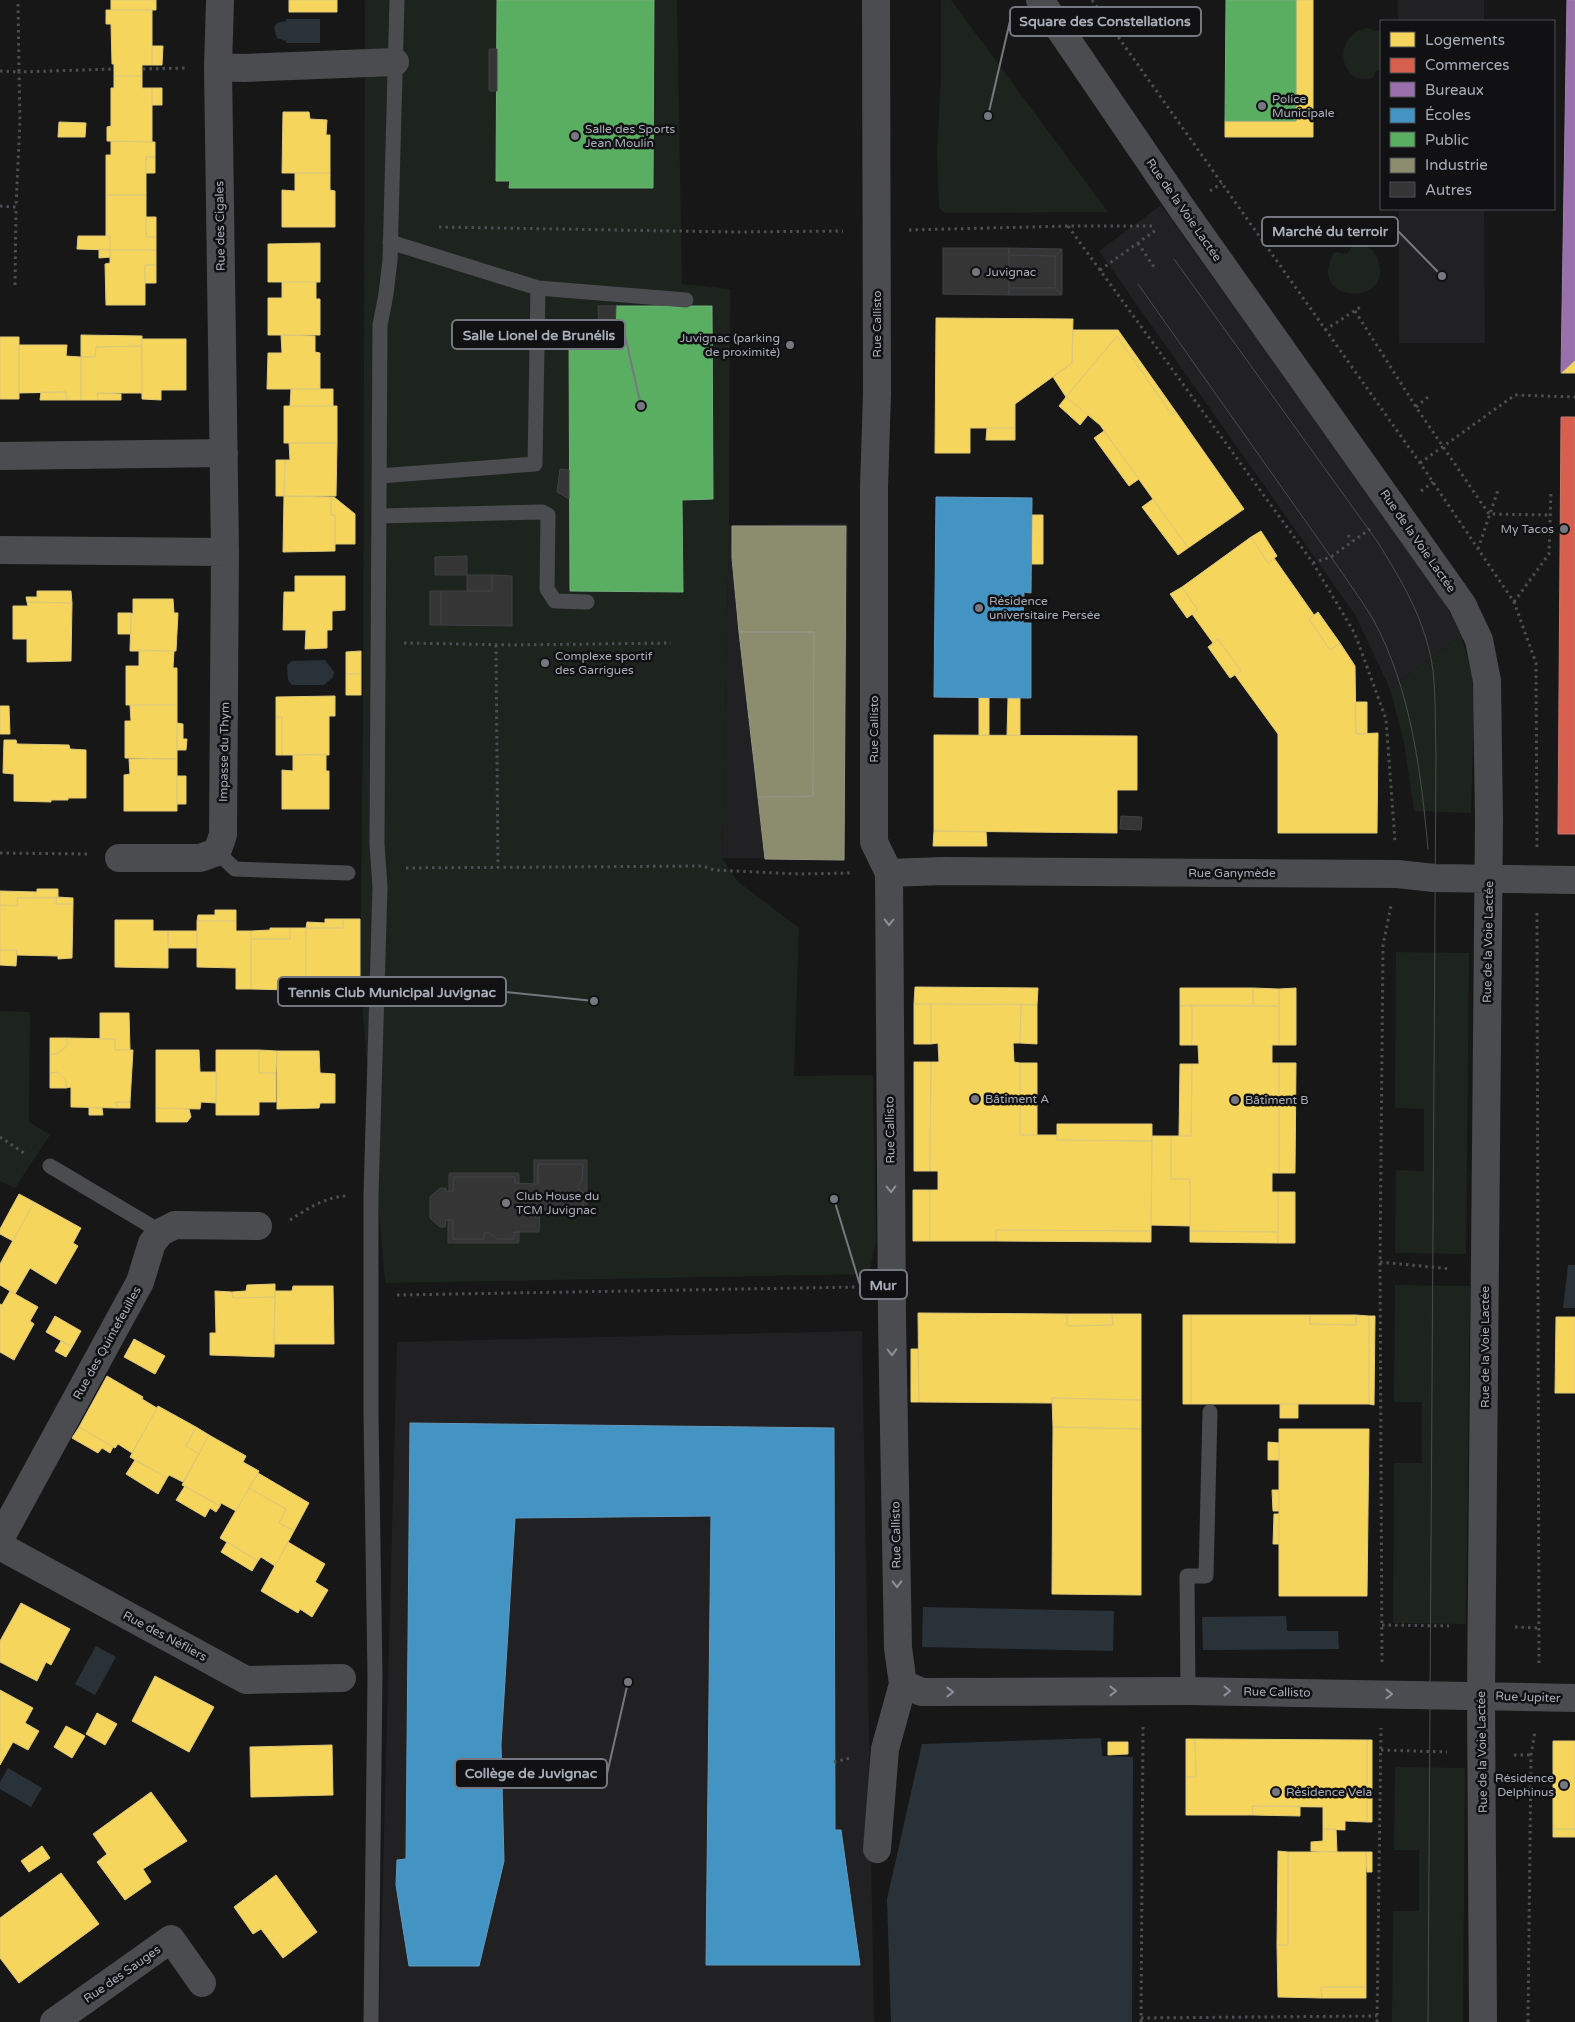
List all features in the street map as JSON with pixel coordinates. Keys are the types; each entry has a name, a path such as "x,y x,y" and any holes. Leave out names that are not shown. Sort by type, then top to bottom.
{"street":[{"name":"Rue des Cigales","path":"220,0 218,67 225,552"},
{"name":"Rue Callisto","path":"876,0 877,394 874,487 874,842 889,873 891,1286 898,1648 903,1684 922,1692 1188,1690 1481,1695"},
{"name":"Rue de la Voie Lactée","path":"1040,0 1189,218 1462,604 1479,640 1487,681 1488,878 1481,1695 1484,2022"},
{"path":"218,67 243,68 395,62"},
{"path":"0,456 224,453"},
{"path":"0,550 225,552"},
{"name":"Impasse du Thym","path":"217,852 223,835 225,552"},
{"path":"119,858 200,858 217,852"},
{"name":"Rue Ganymède","path":"889,873 942,871 1397,874 1434,878 1575,880"},
{"path":"161,1232 174,1225 258,1226"},
{"name":"Rue des Quintefeuilles","path":"0,1539 140,1282 152,1243 161,1232"},
{"name":"Rue des Néfliers","path":"0,1546 246,1680 342,1678"},
{"path":"877,1849 885,1749 903,1684"},
{"name":"Rue Jupiter","path":"1481,1695 1575,1698"},
{"name":"Rue des Sauges","path":"54,2022 171,1939 202,1983"}],"lane":[{"path":"371,2022 375,1677 371,1195 380,886 377,835 380,324 386,294 391,226 397,0"},
{"path":"390,242 538,288 686,300"},
{"path":"379,476 535,464 538,288"},
{"path":"379,516 542,512 548,515 547,589 555,601 587,602"},
{"path":"217,852 235,869 348,873"},
{"path":"50,1166 161,1232"},
{"path":"1188,1690 1187,1576 1206,1576 1210,1412"}],"path":[{"path":"15,285 20,121 18,0"},
{"path":"1092,0 1420,463 1514,602 1536,664 1538,850"},
{"path":"143,69 218,67"},
{"path":"0,71 113,69"},
{"path":"0,206 16,207"},
{"path":"391,226 734,232 1161,226"},
{"path":"1138,243 1156,270"},
{"path":"1325,330 1362,306"},
{"path":"1355,311 1442,447 1489,514"},
{"path":"1420,463 1515,395 1575,397"},
{"path":"1416,407 1428,397"},
{"path":"1478,549 1498,490"},
{"path":"1514,602 1549,554 1552,490"},
{"path":"1313,563 1331,557 1396,511"},
{"path":"1489,514 1550,515"},
{"path":"1348,535 1352,541"},
{"path":"398,643 496,645 671,643"},
{"path":"496,645 498,868"},
{"path":"0,853 88,854 119,858"},
{"path":"379,868 703,866 714,870 798,874 889,873"},
{"path":"1537,906 1539,1671"},
{"path":"0,1137 34,1159 50,1166"},
{"path":"258,1226 287,1221 311,1207 336,1196 371,1195"},
{"path":"1380,1262 1486,1272"},
{"path":"371,1295 891,1286"},
{"path":"1143,1691 1141,2020 1377,2016"},
{"path":"1528,2022 1531,1755 1536,1728"},
{"path":"1377,2022 1380,1750"}],"shaded area":[{"name":"Complexe sportif des Garrigues","path":"365,0 677,0 682,284 730,289 729,525 722,858 737,881 799,928 794,1076 873,1075 876,1242 869,1274 385,1283 360,978 363,715"},
{"path":"941,0 951,0 1108,212 945,213 939,208 937,152 941,79"},
{"path":"1398,0 1484,0 1484,20 1398,20"},
{"path":"286,19 320,19 320,43 286,43 286,41 277,38 274,27 277,23 286,21"},
{"path":"1367,28 1380,32 1380,69 1376,71 1373,78 1362,79 1353,75 1347,69 1344,60 1344,50 1347,41 1355,33"},
{"path":"1161,205 1437,588 1461,635 1390,689 1356,616 1099,251"},
{"path":"1399,210 1484,210 1485,343 1399,343"},
{"path":"1357,243 1368,247 1375,255 1379,263 1379,277 1373,287 1362,293 1350,293 1339,290 1330,282 1328,269 1334,252 1347,254 1351,249 1351,244"},
{"path":"848,523 845,859 722,858 729,525"},
{"path":"1461,635 1472,675 1474,710 1471,813 1414,811 1404,742 1390,689"},
{"path":"325,660 334,672 333,677 324,685 292,685 288,680 287,665 292,661"},
{"path":"1396,952 1469,953 1466,1254 1395,1253 1396,1170 1424,1171 1424,1109 1395,1108"},
{"path":"0,1011 30,1012 29,1122 50,1135 15,1188 0,1181"},
{"path":"1568,1265 1575,1265 1575,1308 1563,1308"},
{"path":"1395,1285 1470,1286 1466,1624 1393,1623 1394,1463 1422,1463 1422,1402 1394,1402"},
{"path":"862,1331 874,2022 379,2022 397,1342"},
{"path":"923,1607 1114,1611 1113,1651 922,1647"},
{"path":"1286,1616 1287,1631 1338,1631 1339,1649 1203,1650 1202,1617"},
{"path":"96,1646 116,1657 95,1695 75,1684"},
{"path":"1101,1738 1102,1756 1133,1757 1132,2022 891,2022 887,1899 922,1744"},
{"path":"1395,1767 1465,1768 1463,2022 1392,2022 1393,1911 1419,1911 1419,1850 1394,1850"},
{"path":"8,1768 42,1788 31,1807 0,1789 0,1782"}],"building: Logements":[{"path":"111,0 156,0 156,10 111,10"},
{"path":"289,0 337,0 337,12 289,12"},
{"path":"1296,0 1313,0 1313,137 1225,137 1225,121 1296,121"},
{"path":"106,10 152,10 152,65 142,65 142,76 114,76 111,24 106,24"},
{"path":"152,46 163,46 162,65 152,65"},
{"path":"114,76 142,76 142,88 152,88 152,142 107,141 107,127 111,126 111,88 114,88"},
{"path":"152,88 162,88 162,105 152,105"},
{"path":"283,112 309,112 310,119 327,120 326,135 330,135 330,173 282,173"},
{"path":"59,122 86,123 85,137 58,137"},
{"path":"111,141 155,142 155,157 146,157 146,195 106,195 106,155 111,155"},
{"path":"146,157 155,157 155,173 146,173"},
{"path":"295,173 330,173 330,190 335,191 335,227 282,227 282,190 295,191"},
{"path":"106,195 146,195 146,237 156,237 156,250 110,250 110,236 106,236"},
{"path":"146,217 156,217 156,237 146,237"},
{"path":"78,236 110,236 110,250 77,249"},
{"path":"320,243 320,282 268,282 268,244"},
{"path":"99,249 110,250 111,257 99,258"},
{"path":"110,250 156,250 156,265 145,265 145,305 106,305 105,264 110,263"},
{"path":"145,265 156,265 156,283 145,283"},
{"path":"282,282 316,282 316,299 320,299 320,335 268,335 268,298 282,298"},
{"path":"936,318 1073,319 1072,363 1015,404 1015,428 970,428 970,453 935,453"},
{"path":"1073,330 1118,330 1176,412 1172,415 1117,336 1066,397 1053,377 1072,363"},
{"path":"81,335 142,336 142,346 96,347 95,357 81,357"},
{"path":"281,335 315,336 315,352 320,353 320,389 267,389 268,353 282,353"},
{"path":"1117,336 1172,415 1176,412 1244,509 1188,548 1100,425 1066,397"},
{"path":"0,337 19,337 19,399 0,399"},
{"path":"141,339 186,339 186,390 161,390 161,400 142,399"},
{"path":"19,345 67,345 66,356 81,357 81,400 67,400 66,392 19,393"},
{"path":"142,346 142,393 97,393 98,400 81,400 81,357 95,357 96,347"},
{"path":"1575,360 1575,373 1561,373"},
{"path":"291,389 333,389 333,406 290,406"},
{"path":"41,392 66,392 67,400 40,400"},
{"path":"97,393 121,394 121,400 98,400"},
{"path":"1066,397 1088,415 1080,425 1059,406"},
{"path":"284,406 337,406 337,443 284,443"},
{"path":"987,428 1015,428 1015,440 986,440"},
{"path":"1104,431 1139,479 1129,486 1094,438"},
{"path":"289,443 337,443 336,496 284,496 285,460 290,460"},
{"path":"276,460 285,460 284,496 276,496"},
{"path":"284,496 331,497 331,515 335,515 335,551 283,552"},
{"path":"331,497 334,497 355,514 355,544 335,544 335,515 331,515"},
{"path":"1153,499 1188,548 1178,555 1142,507"},
{"path":"1032,515 1043,515 1043,564 1032,564"},
{"path":"1261,531 1277,556 1268,563 1251,537"},
{"path":"1251,537 1268,563 1274,558 1314,615 1309,619 1330,650 1340,643 1355,666 1356,734 1378,733 1377,833 1278,833 1278,734 1235,675 1241,671 1218,639 1213,643 1192,614 1198,610 1182,587"},
{"path":"295,576 345,576 345,610 332,611 332,630 327,630 327,648 305,649 306,630 283,630 284,592 295,592"},
{"path":"1182,587 1198,610 1187,618 1170,594"},
{"path":"37,591 71,591 72,603 27,602 26,597 37,597"},
{"path":"133,599 173,599 174,613 178,613 176,651 130,651"},
{"path":"27,602 72,603 71,661 27,662 27,639 13,639 13,606 28,606"},
{"path":"1318,612 1340,643 1330,650 1309,619"},
{"path":"118,613 131,613 131,634 118,634"},
{"path":"1218,639 1241,671 1230,678 1208,647"},
{"path":"139,650 174,651 173,668 177,668 177,705 126,705 126,666 139,666"},
{"path":"361,651 361,674 346,674 346,652"},
{"path":"346,674 361,674 361,695 346,695"},
{"path":"335,696 335,716 329,716 329,755 282,755 282,717 276,717 276,697"},
{"path":"979,698 989,698 989,735 979,735"},
{"path":"1008,698 1020,698 1020,735 1007,735"},
{"path":"1355,702 1367,702 1367,734 1356,734"},
{"path":"130,705 177,705 177,759 125,758 125,721 131,721"},
{"path":"0,706 9,706 10,734 0,734"},
{"path":"276,717 282,717 282,755 276,755"},
{"path":"177,723 183,724 183,739 187,739 186,750 177,750"},
{"path":"934,735 1137,736 1137,790 1117,790 1117,833 934,831"},
{"path":"4,740 16,740 17,744 69,745 70,749 86,750 86,798 68,798 68,800 51,800 51,802 14,801 14,774 3,773"},
{"path":"326,754 326,771 329,771 329,809 282,809 282,770 293,771 293,755"},
{"path":"129,759 177,759 177,811 124,811 124,775 130,774"},
{"path":"177,776 186,776 186,804 177,804"},
{"path":"934,831 986,832 987,846 933,846"},
{"path":"37,889 58,889 58,898 17,898 18,906 0,905 0,891 37,892"},
{"path":"57,897 56,904 73,904 72,958 58,959 58,956 17,955 17,950 0,950 0,905 18,906 17,898"},
{"path":"57,897 73,898 73,904 56,904"},
{"path":"215,910 236,910 236,921 197,921 198,915 215,915"},
{"path":"325,919 343,919 343,928 306,928 307,922 325,923"},
{"path":"343,919 360,919 360,978 343,977 344,981 306,981 306,928 343,928"},
{"path":"115,920 153,920 153,931 168,931 168,968 115,967"},
{"path":"197,921 236,921 236,931 251,931 251,989 236,989 236,968 197,967"},
{"path":"270,928 290,928 290,939 251,939 251,931 270,930"},
{"path":"290,928 306,928 306,986 290,985 290,990 251,989 251,939 290,939"},
{"path":"168,931 197,931 197,948 168,948"},
{"path":"0,950 17,950 16,966 0,965"},
{"path":"915,987 1038,988 1037,1005 914,1004"},
{"path":"1180,988 1253,988 1253,1006 1180,1006"},
{"path":"1253,988 1279,989 1279,1006 1253,1006"},
{"path":"1296,988 1296,1045 1279,1045 1279,989"},
{"path":"914,1004 931,1004 931,1044 914,1044"},
{"name":"Bâtiment A","path":"931,1004 1021,1004 1020,1043 1013,1043 1014,1062 1020,1063 1020,1135 1057,1135 1057,1140 1152,1141 1151,1231 996,1230 996,1241 930,1241 930,1190 938,1190 938,1171 930,1171 931,1062 939,1062 938,1043 931,1044"},
{"path":"1021,1004 1037,1005 1037,1044 1020,1043"},
{"name":"Bâtiment B","path":"1192,1005 1279,1006 1279,1045 1272,1045 1272,1063 1279,1063 1279,1173 1272,1173 1272,1192 1278,1192 1278,1232 1190,1231 1190,1179 1171,1179 1171,1136 1191,1136 1192,1064 1199,1064 1198,1045 1192,1045"},
{"path":"1192,1005 1192,1045 1180,1045 1180,1006"},
{"path":"100,1013 129,1013 130,1050 115,1050 115,1039 100,1039"},
{"path":"50,1038 67,1038 67,1046 57,1054 50,1054"},
{"path":"67,1038 115,1039 115,1050 133,1050 130,1102 116,1102 117,1108 71,1107 71,1087 66,1088 66,1080 58,1072 50,1073 50,1054 57,1054 67,1046"},
{"path":"156,1050 199,1050 200,1072 217,1072 216,1103 201,1102 200,1109 156,1108"},
{"path":"216,1050 259,1050 259,1073 276,1073 276,1102 259,1102 259,1115 216,1115"},
{"path":"259,1050 277,1051 276,1073 259,1073"},
{"path":"277,1051 319,1051 320,1073 335,1074 335,1103 320,1103 319,1108 277,1109"},
{"path":"914,1062 931,1062 930,1171 914,1171"},
{"path":"1020,1063 1037,1063 1037,1135 1020,1135"},
{"path":"1279,1063 1296,1063 1295,1173 1279,1173"},
{"path":"1180,1064 1192,1064 1191,1136 1179,1136"},
{"path":"58,1072 66,1080 66,1088 50,1088 50,1073"},
{"path":"116,1102 130,1102 130,1108 117,1108"},
{"path":"89,1108 102,1108 103,1115 89,1115"},
{"path":"156,1108 189,1109 191,1117 187,1122 156,1122"},
{"path":"1057,1124 1152,1124 1152,1141 1057,1140"},
{"path":"1152,1136 1171,1136 1171,1179 1190,1179 1190,1226 1151,1225"},
{"path":"913,1190 930,1190 930,1241 913,1241"},
{"path":"1278,1192 1295,1192 1295,1243 1278,1243"},
{"path":"19,1194 34,1202 13,1241 0,1234 0,1229"},
{"path":"34,1202 81,1228 73,1243 78,1246 56,1284 30,1268 15,1294 0,1285 0,1264"},
{"path":"996,1230 1151,1231 1151,1242 996,1241"},
{"path":"1190,1231 1278,1232 1278,1243 1190,1242"},
{"path":"275,1284 275,1297 233,1298 232,1292 246,1291 247,1285"},
{"path":"293,1286 333,1286 334,1344 274,1344 275,1291 292,1291"},
{"path":"10,1291 38,1307 30,1321 34,1324 14,1360 0,1352 0,1304 2,1305"},
{"path":"215,1291 232,1292 233,1298 275,1297 274,1357 210,1355 210,1333 216,1333"},
{"path":"918,1313 1067,1314 1067,1326 1113,1325 1112,1314 1141,1314 1141,1400 1052,1398 1052,1403 919,1402"},
{"path":"1067,1314 1112,1314 1113,1325 1067,1326"},
{"path":"1183,1315 1191,1315 1191,1404 1183,1404"},
{"path":"1191,1315 1310,1315 1310,1324 1356,1325 1356,1315 1369,1316 1369,1404 1191,1404"},
{"path":"1310,1315 1356,1315 1356,1325 1310,1324"},
{"path":"55,1316 81,1331 72,1347 46,1332"},
{"path":"1369,1316 1375,1316 1374,1405 1369,1404"},
{"path":"1556,1317 1575,1317 1575,1393 1555,1393"},
{"path":"134,1339 165,1356 155,1374 124,1357"},
{"path":"61,1341 72,1347 66,1357 55,1351"},
{"path":"911,1349 918,1349 919,1402 911,1402"},
{"path":"107,1376 143,1397 142,1399 157,1408 132,1453 118,1444 115,1448 79,1427"},
{"path":"1052,1398 1141,1400 1141,1429 1053,1427"},
{"path":"1280,1404 1298,1404 1298,1418 1280,1418"},
{"path":"158,1406 196,1427 186,1446 199,1454 183,1482 169,1475 167,1478 130,1457"},
{"path":"79,1427 113,1447 110,1453 102,1448 98,1453 72,1438"},
{"path":"196,1427 209,1435 199,1454 186,1446"},
{"path":"1053,1427 1141,1429 1141,1595 1052,1594"},
{"path":"1279,1429 1369,1429 1367,1596 1279,1596"},
{"path":"209,1435 246,1456 243,1462 259,1471 236,1511 221,1503 220,1506 182,1485"},
{"path":"1268,1442 1279,1443 1279,1460 1268,1460"},
{"path":"135,1460 167,1478 158,1494 126,1474"},
{"path":"258,1473 309,1503 294,1531 279,1523 286,1509 249,1488"},
{"path":"185,1486 220,1506 216,1512 210,1508 205,1517 176,1500"},
{"path":"249,1488 286,1509 279,1523 294,1531 275,1566 261,1557 258,1561 220,1538"},
{"path":"1272,1490 1279,1490 1279,1511 1273,1511"},
{"path":"1274,1514 1279,1514 1279,1544 1273,1544"},
{"path":"227,1542 258,1561 252,1571 221,1552"},
{"path":"288,1542 325,1564 315,1582 328,1590 312,1617 300,1609 298,1613 261,1591"},
{"path":"21,1603 70,1629 51,1665 46,1662 37,1681 0,1662 0,1641"},
{"path":"155,1676 214,1707 189,1752 132,1721"},
{"path":"0,1690 33,1708 25,1723 39,1731 28,1750 13,1742 0,1765"},
{"path":"97,1713 117,1724 105,1745 86,1734"},
{"path":"66,1726 85,1736 72,1758 54,1747"},
{"path":"1186,1739 1195,1739 1196,1777 1186,1777"},
{"name":"Résidence Vela","path":"1195,1739 1367,1740 1367,1822 1345,1821 1345,1830 1323,1829 1323,1807 1252,1806 1253,1815 1186,1815 1186,1777 1196,1777"},
{"path":"1367,1740 1372,1740 1372,1822 1367,1822"},
{"name":"Résidence Delphinus","path":"1553,1741 1575,1741 1575,1829 1553,1829"},
{"path":"1108,1742 1128,1742 1128,1754 1108,1755"},
{"path":"332,1745 333,1795 251,1797 250,1747"},
{"path":"151,1792 187,1841 143,1869 151,1882 125,1900 97,1862 107,1854 93,1834"},
{"path":"1252,1806 1300,1806 1300,1816 1253,1815"},
{"path":"1323,1829 1336,1829 1337,1852 1311,1851 1311,1842 1323,1841"},
{"path":"1553,1829 1575,1829 1575,1837 1553,1837"},
{"path":"42,1846 50,1858 29,1872 21,1861"},
{"path":"1278,1851 1288,1852 1288,1945 1277,1945"},
{"path":"1288,1852 1366,1852 1366,1987 1321,1987 1322,1998 1278,1997 1277,1945 1288,1945"},
{"path":"1366,1852 1372,1852 1372,1872 1367,1872"},
{"path":"61,1873 99,1924 19,1983 0,1958 0,1918"},
{"path":"276,1875 317,1932 283,1958 261,1929 253,1934 234,1907"},
{"path":"1321,1987 1366,1987 1366,1998 1322,1998"}],"building: Commerces":[{"path":"1561,417 1575,417 1575,834 1558,834"}],"building: Bureaux":[{"path":"1567,0 1575,0 1575,360 1561,373"}],"building: Écoles":[{"name":"Résidence universitaire Persée","path":"936,497 1032,498 1031,593 1024,592 1023,623 1031,623 1031,698 934,697"},
{"path":"410,1423 834,1428 835,1830 841,1830 860,1965 706,1965 711,1516 515,1518 501,1745 504,1861 479,1966 409,1966 396,1885 397,1860 406,1859"}],"building: Public":[{"name":"Salle des Sports Jean Moulin","path":"497,0 654,0 653,188 509,188 510,181 496,181"},
{"path":"1226,0 1296,0 1296,121 1225,121"},
{"path":"616,306 712,306 713,499 682,500 683,592 570,591 569,330 615,330"}],"building: Industrie":[{"path":"732,526 846,526 844,860 765,859 758,797 813,796 814,632 739,632 732,558"},
{"path":"739,632 814,632 813,796 758,797"}],"building: Autres":[{"path":"489,49 497,49 497,91 489,91"},
{"name":"Juvignac","path":"943,248 1009,248 1009,295 943,294"},
{"path":"1009,248 1062,249 1055,256 1009,255"},
{"path":"1062,249 1062,295 1055,288 1055,256"},
{"path":"1009,255 1055,256 1055,288 1009,288"},
{"path":"1009,288 1055,288 1062,295 1009,295"},
{"path":"598,306 616,306 615,330 599,330"},
{"path":"560,469 569,470 569,499 557,492"},
{"path":"467,556 467,575 435,575 435,557"},
{"path":"467,575 492,575 492,591 467,591"},
{"path":"492,575 512,576 512,626 441,625 441,591 492,591"},
{"path":"430,591 441,591 441,625 430,625"},
{"path":"1121,816 1142,817 1141,830 1120,829"},
{"path":"534,1160 587,1160 587,1214 540,1214 540,1209 583,1209 583,1192 577,1187 582,1181 583,1164 538,1164 538,1184 534,1184"},
{"name":"Club House du TCM Juvignac","path":"538,1164 583,1164 582,1181 577,1187 583,1192 583,1209 540,1209 539,1232 514,1232 514,1239 497,1239 490,1233 484,1233 484,1239 453,1239 453,1220 446,1220 445,1227 440,1227 430,1218 430,1197 440,1188 446,1188 446,1191 453,1191 454,1177 515,1177 515,1183 538,1184"},
{"path":"449,1173 519,1173 519,1183 515,1183 515,1177 454,1177 453,1191 449,1191"},
{"path":"448,1220 453,1220 453,1239 484,1239 484,1233 490,1233 497,1239 514,1239 514,1232 519,1232 519,1243 448,1243"}],"tram line":[{"path":"1174,259 1377,541 1404,587 1419,619 1430,653 1433,671 1436,756 1428,2022"},
{"path":"1138,284 1373,619 1397,674 1412,731 1422,790 1428,849"}],"place":[{"name":"Police Municipale","path":"1262,106"},
{"name":"Square des Constellations","path":"988,116"},
{"name":"Salle des Sports Jean Moulin","path":"575,136"},
{"name":"Juvignac","path":"976,272"},
{"name":"Marché du terroir","path":"1442,276"},
{"name":"Juvignac (parking de proximité)","path":"790,345"},
{"name":"Salle Lionel de Brunélis","path":"641,406"},
{"name":"My Tacos","path":"1564,529"},
{"name":"Résidence universitaire Persée","path":"979,608"},
{"name":"Complexe sportif des Garrigues","path":"545,663"},
{"name":"Tennis Club Municipal Juvignac","path":"594,1001"},
{"name":"Bâtiment A","path":"975,1099"},
{"name":"Bâtiment B","path":"1235,1100"},
{"name":"Mur","path":"834,1199"},
{"name":"Club House du TCM Juvignac","path":"506,1203"},
{"name":"Collège de Juvignac","path":"628,1682"},
{"name":"Résidence Delphinus","path":"1564,1785"},
{"name":"Résidence Vela","path":"1276,1792"}]}
